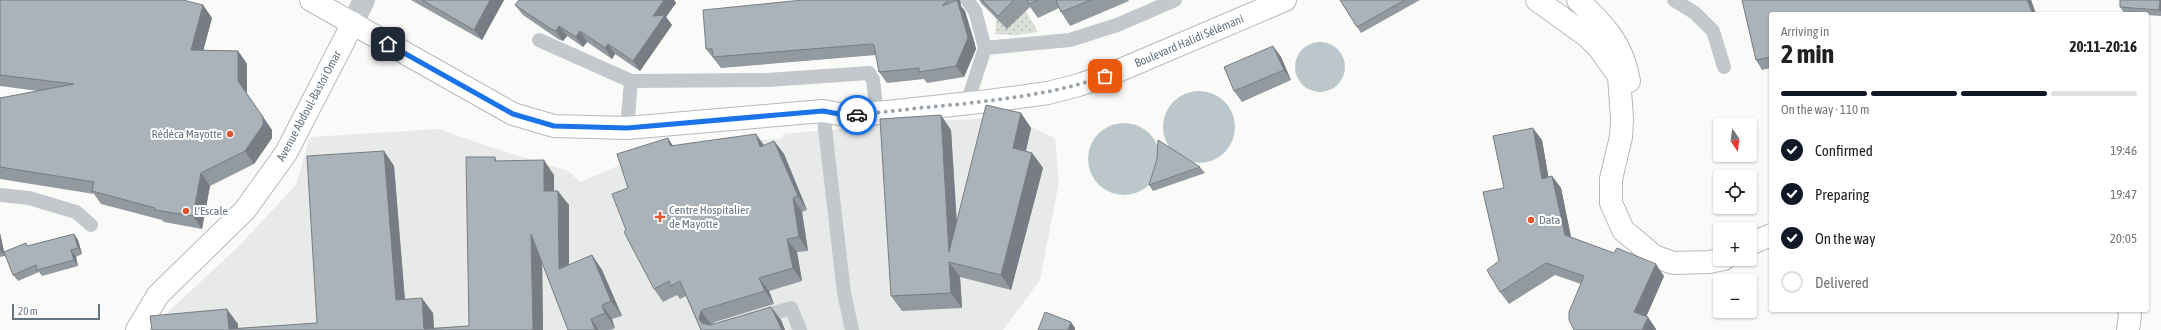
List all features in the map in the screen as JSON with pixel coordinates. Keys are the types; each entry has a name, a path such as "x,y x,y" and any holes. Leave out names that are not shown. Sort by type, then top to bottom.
{"street":[{"name":"Boulevard Halidi Sélémani","path":"311,0 513,114 554,126 627,128 823,111 850,116 1048,93 1079,85 1118,71 1261,5 1285,0"},
{"path":"353,24 364,0"},
{"path":"1537,0 1587,36 1610,62 1619,76 1622,109 1621,137 1611,179 1611,202 1623,230 1654,256 1673,264 1713,261"},
{"path":"1578,0 1607,30 1624,56 1629,82 1622,109"},
{"name":"Avenue Abdoul-Bastoi Omar","path":"137,330 158,295 245,210 286,153 353,24"},
{"path":"1757,241 1769,236"},
{"path":"2128,330 2129,312"}],"lane":[{"path":"967,0 975,11 985,48 967,103"},
{"path":"985,48 1070,40 1117,25 1175,0"},
{"path":"1674,0 1695,13 1713,31 1724,67"},
{"path":"539,40 631,81 767,80 869,73 873,80 877,113"},
{"path":"627,128 631,81"},
{"path":"823,111 844,293 852,330"},
{"path":"0,195 29,198 76,212 91,225"},
{"path":"746,321 791,308 800,330"}],"shaded area":[{"path":"998,0 1020,1 1038,32 1015,35 995,34"},
{"path":"1315,42 1325,42 1338,49 1345,62 1345,72 1338,85 1325,92 1315,92 1306,88 1299,81 1295,72 1295,62 1299,53 1306,46"},
{"path":"1199,91 1213,94 1225,101 1232,113 1235,127 1232,141 1225,153 1213,160 1199,163 1185,160 1173,153 1166,141 1163,127 1166,113 1173,101 1185,94"},
{"name":"Centre Hospitalier de Mayotte","path":"1007,116 1055,138 1059,182 1040,280 1003,330 152,330 170,310 237,248 296,185 310,137 439,129 487,146 568,171 580,182 655,150 783,138 783,134 907,122 1000,118"},
{"path":"1124,123 1138,126 1150,133 1157,145 1160,159 1157,173 1150,185 1138,192 1124,195 1110,192 1098,185 1091,173 1088,159 1091,145 1098,133 1110,126"}],"building":[{"path":"0,0 183,0 203,5 191,50 238,51 238,81 263,117 263,125 245,151 201,173 193,216 155,210 155,208 92,191 94,182 0,167 0,98 74,84 0,75"},
{"path":"422,0 490,0 474,30"},
{"path":"519,0 664,0 653,16 665,15 633,61 608,44 605,48 580,31 576,37 559,26 556,31 551,29 515,5"},
{"path":"803,0 948,0 942,6 957,0 968,38 956,66 919,72 919,68 879,72 874,45 872,44 713,57 712,49 706,49 703,10"},
{"path":"982,0 1014,0 998,16"},
{"path":"1027,0 1038,0 1029,4"},
{"path":"1056,0 1091,0 1061,12"},
{"path":"1340,0 1405,0 1357,27"},
{"path":"1742,0 2027,0 2032,12 1769,12 1769,57 1756,60"},
{"path":"2120,0 2160,0 2159,10 2120,7"},
{"path":"1273,46 1284,70 1234,91 1224,67"},
{"path":"986,105 1021,113 1013,148 1032,153 1001,275 949,262 951,293 891,296 880,119 941,115 949,252"},
{"path":"1533,128 1542,179 1552,176 1565,235 1614,253 1617,248 1656,264 1634,312 1648,317 1642,330 1574,330 1569,320 1569,312 1584,276 1546,263 1500,292 1487,270 1499,261 1483,192 1504,188 1493,136"},
{"path":"756,134 760,147 774,141 798,196 793,198 799,237 787,239 793,268 759,278 765,291 705,309 701,311 699,319 702,323 710,325 771,307 782,330 701,330 680,281 671,286 669,281 654,289 624,232 626,230 612,194 628,188 617,154 668,138 670,146"},
{"path":"1158,140 1200,167 1149,185 1157,159"},
{"path":"384,151 396,300 422,298 424,329 469,326 466,157 495,157 495,161 544,160 544,191 558,191 559,269 592,255 611,301 602,305 605,313 591,319 595,330 568,330 531,234 533,330 152,330 150,316 227,309 229,329 317,323 307,156"},
{"path":"74,234 78,248 71,250 74,260 37,270 36,265 13,275 4,252 26,243 27,246"},
{"path":"1045,312 1071,322 1068,330 1038,330"}],"way so far":[{"path":"857,115 989,102 1048,93 1105,76"}],"place":[{"name":"Rédéca Mayotte","path":"230,134"},
{"name":"L'Escale","path":"186,211"},
{"name":"Centre Hospitalier de Mayotte","path":"660,217"},
{"name":"Data","path":"1531,220"}],"route":[{"path":"388,44 513,114 554,126 627,128 823,111 850,116 857,115"}]}
